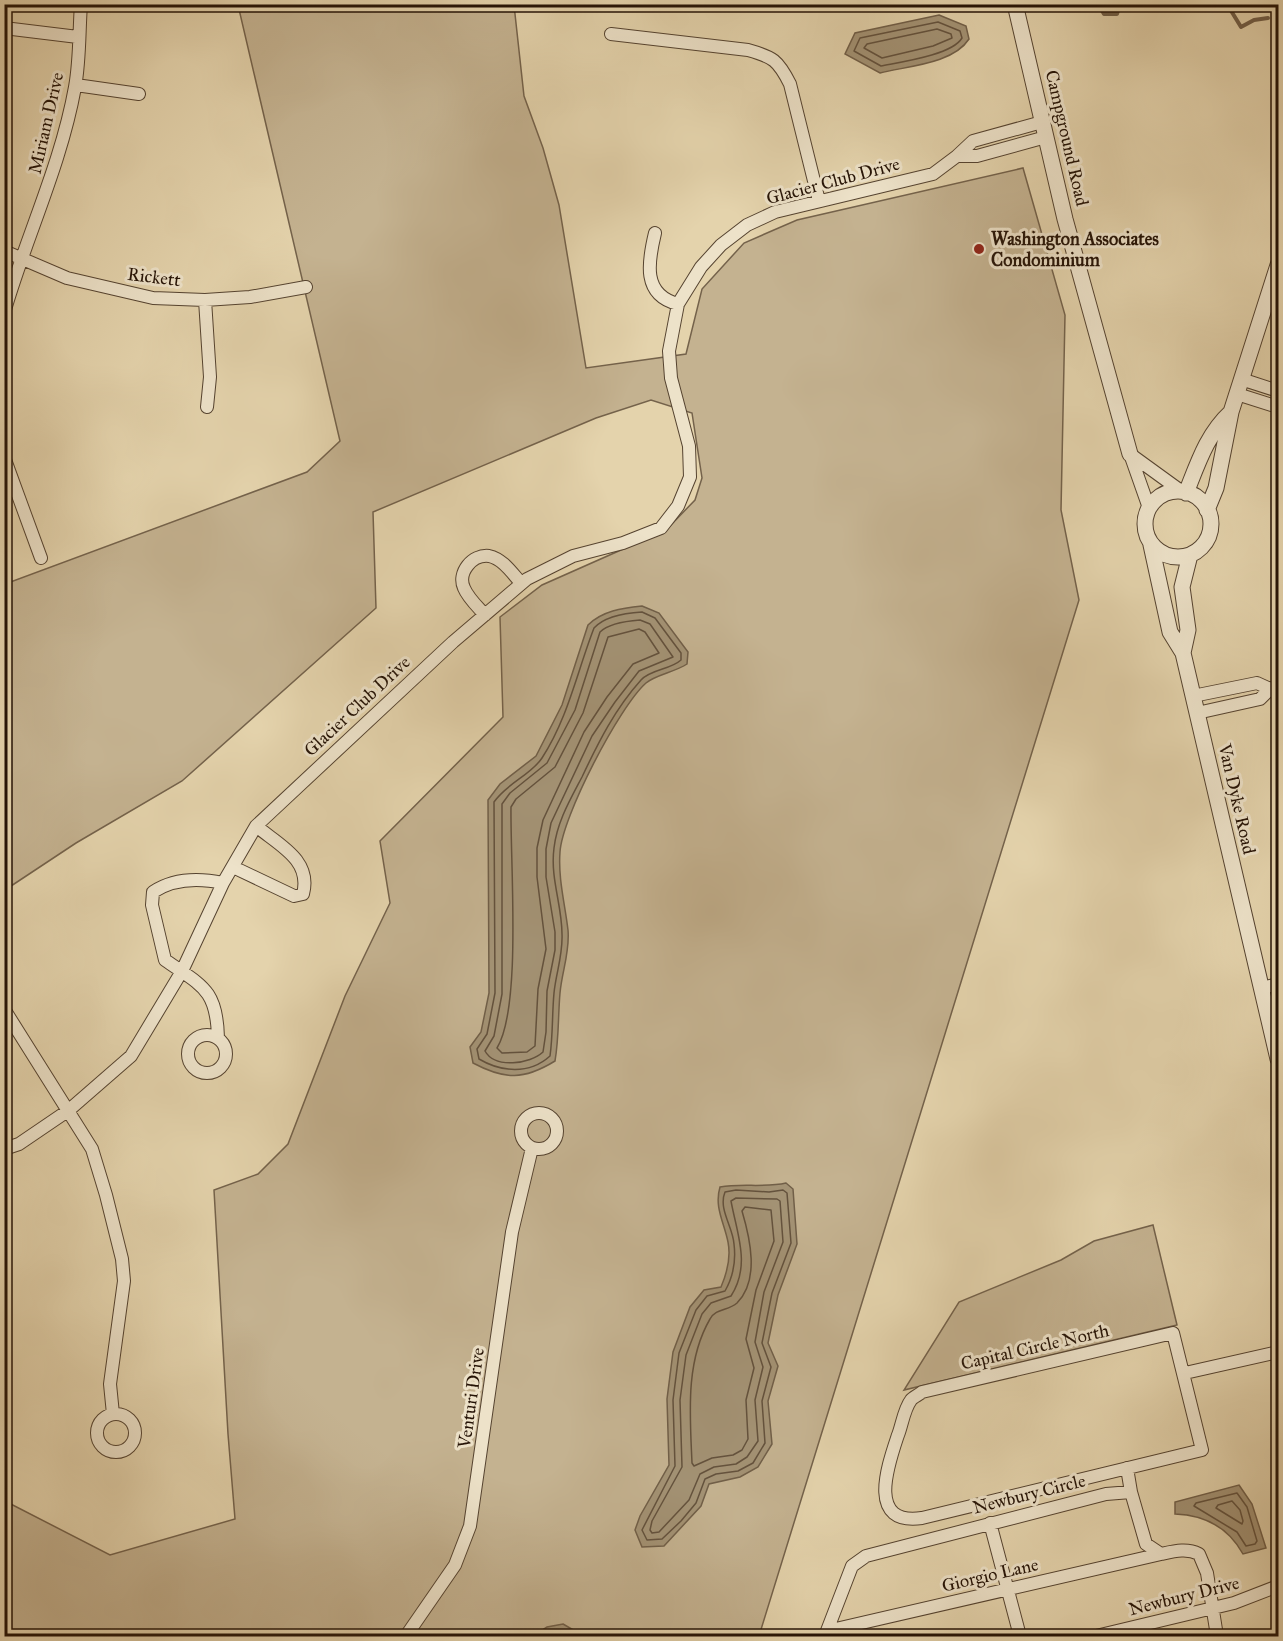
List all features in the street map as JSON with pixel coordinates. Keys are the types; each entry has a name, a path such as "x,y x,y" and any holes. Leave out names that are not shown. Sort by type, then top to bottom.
{"street":[{"name":"Miriam Drive","path":"4,313 51,183 76,85 81,4"},
{"name":"Campground Road","path":"1015,4 1044,130 1130,454 1149,508"},
{"path":"4,28 78,37"},
{"path":"612,34 748,50 769,56 781,66 790,84 819,201"},
{"path":"76,85 139,94"},
{"path":"957,156 976,156 1006,148 1044,130"},
{"name":"Glacier Club Drive","path":"4,1149 19,1144 69,1110 131,1056 182,971 223,883 256,826 521,583 573,556 623,543 660,528 678,506 690,477 689,447 671,378 669,351 678,304 701,267 721,245 747,225 775,212 933,174 973,141 1002,133 1044,130"},
{"path":"1002,133 1006,148"},
{"path":"655,233 649,257 654,289 664,301 678,304"},
{"name":"Rickett","path":"4,251 68,278 153,298 205,300 250,297 306,287"},
{"path":"1207,510 1216,488 1231,412 1278,265"},
{"path":"205,300 210,376 207,406"},
{"path":"1239,387 1278,391"},
{"path":"1239,387 1278,407"},
{"path":"1184,492 1216,426 1231,412"},
{"path":"1130,454 1184,492 1201,501 1207,510 1210,531 1199,549 1190,555 1169,556 1151,545 1144,525 1149,508 1160,496 1184,492"},
{"path":"4,457 41,558"},
{"name":"Van Dyke Road","path":"1151,545 1170,632 1183,653 1262,988 1272,1005 1278,1059"},
{"name":"Van Dyke Road","path":"1183,653 1188,630 1182,587 1190,555"},
{"path":"485,615 464,588 462,579 465,568 474,560 488,556 503,562 521,583"},
{"path":"1192,696 1257,683 1274,688"},
{"path":"1197,713 1260,699 1274,688"},
{"path":"233,867 294,896 303,894 306,883 303,868 296,857 256,826"},
{"path":"218,1038 217,1012 203,986 165,960 152,905 153,892 163,886 187,880 205,879 223,883"},
{"path":"1262,988 1278,984"},
{"path":"4,1009 92,1149 122,1259 124,1281 110,1384 113,1414"},
{"name":"Venturi Drive","path":"406,1636 454,1565 470,1526 512,1232 532,1148"},
{"name":"Capital Circle North","path":"1127,1468 910,1519 900,1517 890,1510 885,1494 886,1475 911,1400 922,1392 1173,1333 1185,1373"},
{"path":"1217,1636 1207,1573 1199,1554 1178,1550 1161,1554 1146,1544 1131,1492 1127,1468 1202,1450 1185,1373 1278,1352"},
{"name":"Newbury Circle","path":"826,1634 852,1566 866,1556 990,1522 1106,1494 1131,1492"},
{"path":"990,1522 1006,1590 1020,1636"},
{"name":"Giorgio Lane","path":"826,1634 1161,1554"},
{"name":"Newbury Drive","path":"1096,1636 1254,1598 1278,1586"}],"shaded area":[{"path":"238,5 514,5 524,96 543,148 559,205 586,368 686,354 702,289 744,243 797,220 1023,168 1065,315 1061,510 1079,600 759,1636 5,1636 5,1501 110,1555 235,1519 214,1190 258,1174 288,1144 345,996 390,903 380,841 503,717 500,617 542,585 666,530 695,500 702,478 692,413 651,400 596,418 373,512 376,608 182,781 76,843 5,890 5,584 307,472 340,441"},
{"path":"1153,1225 1177,1325 904,1390 959,1302 1061,1260 1094,1241"}],"water":[{"path":"939,15 966,26 969,39 962,47 941,59 880,73 845,54 855,33"},
{"path":"642,606 659,613 688,652 687,664 650,680 635,696 607,738 570,814 560,852 560,872 568,938 560,993 555,1061 534,1072 514,1076 495,1073 473,1063 470,1047 481,1032 489,993 488,800 500,784 536,756 562,705 588,625 606,613"},
{"path":"786,1183 793,1189 797,1244 778,1295 768,1343 778,1366 768,1401 772,1444 758,1467 740,1477 709,1484 701,1506 664,1546 642,1547 635,1530 640,1516 669,1465 667,1399 673,1352 690,1307 704,1290 721,1287 727,1271 729,1248 719,1208 720,1187"},
{"path":"1239,1485 1252,1504 1266,1548 1243,1554 1230,1536 1215,1524 1196,1517 1175,1514 1175,1502"},
{"path":"563,1624 577,1632 579,1636 533,1636 547,1627"}],"waterway":[{"path":"1098,4 1104,14 1117,14 1120,4"},
{"path":"1149,4 1155,10 1230,9 1241,27 1254,20 1268,18"}],"place":[{"name":"Washington Associates Condominium","path":"979,249"}]}
